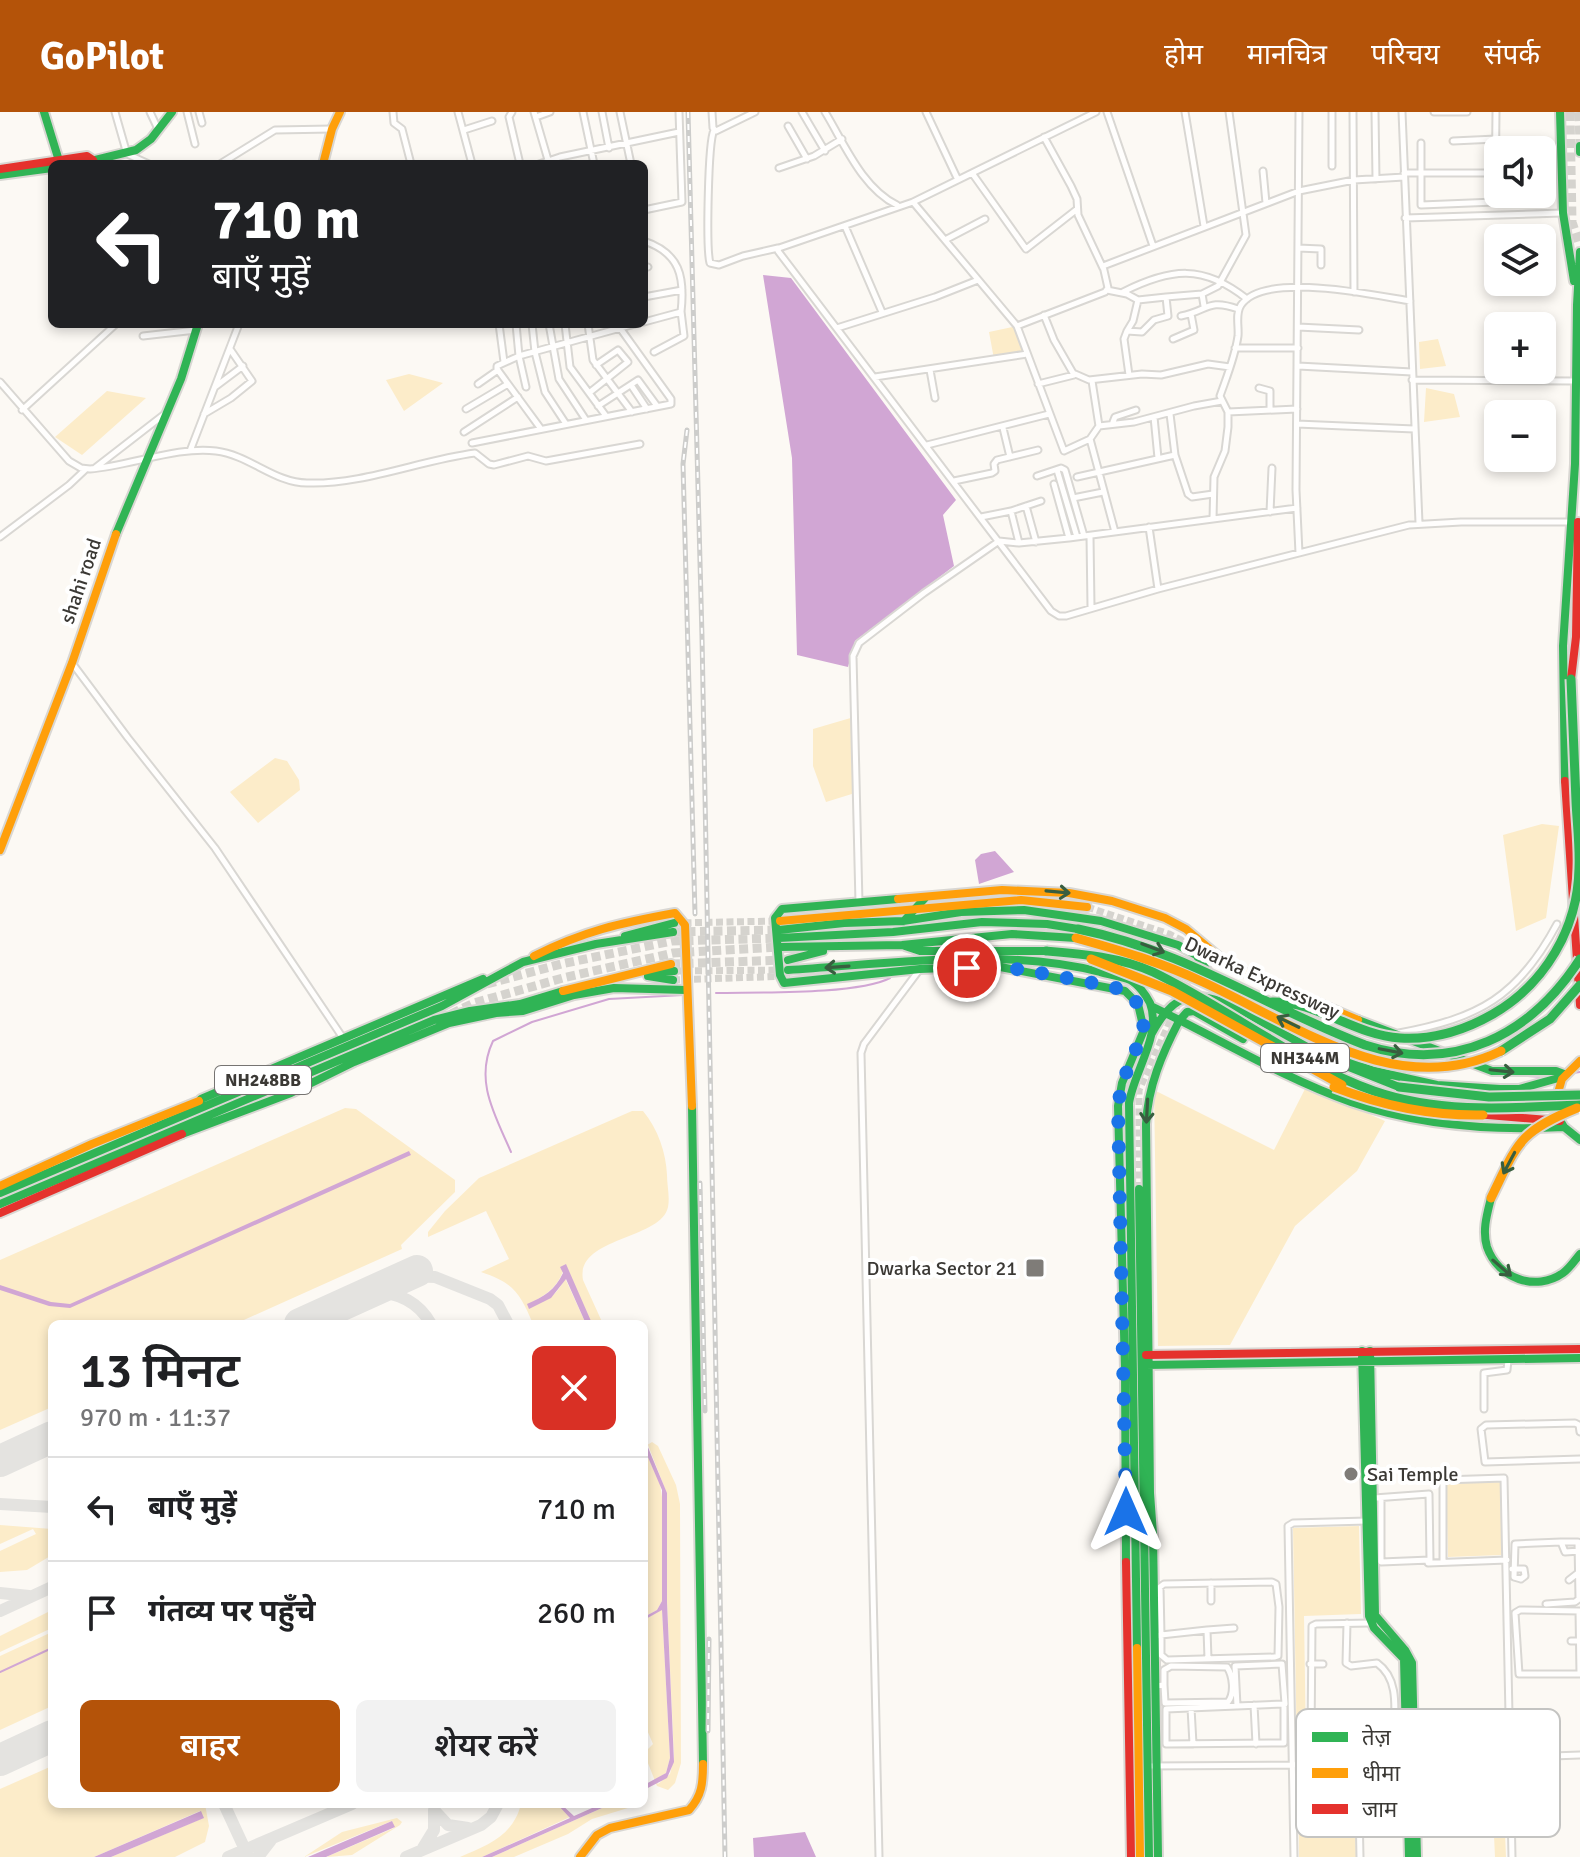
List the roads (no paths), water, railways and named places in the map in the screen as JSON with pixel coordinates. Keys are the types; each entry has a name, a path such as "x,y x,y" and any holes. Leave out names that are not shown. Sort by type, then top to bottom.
{"main road":[{"path":"44,112 56,160"},
{"path":"72,160 127,154 144,145 172,112"},
{"path":"324,160 340,112"},
{"path":"1560,112 1563,213 1578,307 1572,522 1567,565 1562,707 1572,915 1580,1005"},
{"path":"0,169 48,165"},
{"path":"0,175 48,166"},
{"path":"1576,292 1580,252"},
{"name":"shahi road","path":"0,850 72,663 123,514 181,379 197,328"},
{"path":"1272,1002 1288,1000 1358,1031 1397,1038 1435,1036 1493,1015 1530,986 1557,951 1567,931 1578,890 1571,679 1576,637 1580,487"},
{"path":"1152,1033 1151,1006 1141,989 1130,980 1065,963 1001,958 908,966 784,983 780,975 775,918 782,909 1018,890 1069,893 1112,901 1165,918 1186,929 1230,966 1376,1027 1492,1071 1556,1071 1563,1076"},
{"path":"893,932 925,898"},
{"path":"779,934 914,910 1021,900 1087,907"},
{"path":"779,934 961,912 1024,910 1101,921 1178,945 1196,955 1232,1005 1309,1048 1374,1071 1437,1085 1519,1089 1563,1076 1580,1061"},
{"path":"523,962 569,939 607,926 675,913 682,920 686,932 692,1081 703,1784 698,1800 689,1810 610,1828 597,1835 580,1857"},
{"name":"Dwarka Expressway","path":"843,928 893,932 982,922 1047,924 1153,960 1351,1052 1390,1065 1416,1068 1454,1066 1485,1059 1504,1050 1543,1026 1559,1012 1580,985"},
{"path":"523,962 673,927"},
{"name":"Dwarka Expressway","path":"902,945 1012,934 1106,933 1156,948 1375,1048 1416,1055 1450,1054 1498,1037 1534,1016 1564,987 1580,959"},
{"path":"779,934 842,946 902,945"},
{"name":"NH344M","path":"902,945 920,951 1046,951 1125,961 1151,971 1201,1003 1373,1091 1439,1106 1517,1109 1580,1106"},
{"path":"842,946 789,968 995,966 1021,969 1114,987 1133,997 1141,1010 1144,1030 1122,1083 1118,1106 1131,1857"},
{"name":"NH248BB","path":"0,1193 200,1104 442,1006 523,962"},
{"path":"636,974 673,971 636,974"},
{"name":"NH248BB","path":"0,1204 423,1024 470,1011 520,1004 574,987 636,974"},
{"path":"0,1213 148,1147 283,1097 354,1062 449,1023 523,1011 574,995 614,988 686,990"},
{"path":"1149,1857 1152,1766 1160,1729 1158,1636 1130,1181 1129,1103 1132,1084 1162,1011 1184,997 1201,1003 1291,1060 1379,1099 1427,1110 1562,1124"},
{"path":"1158,1857 1152,1766 1141,1360 1147,1099 1151,1078 1179,1021 1187,1012 1201,1003 1232,1005"},
{"path":"1201,1003 1243,1039 1320,1081 1369,1102 1426,1115 1507,1113 1517,1109"},
{"path":"1151,1006 1319,1090 1388,1114 1458,1127 1511,1129 1562,1124"},
{"name":"NH344M","path":"1309,1048 1339,1065 1399,1087 1441,1095 1487,1099 1580,1095"},
{"path":"1563,1076 1555,1098 1562,1124 1580,1140"},
{"path":"0,1186 92,1144 200,1104"},
{"path":"1580,1106 1539,1124 1523,1140 1491,1198 1483,1226 1484,1244 1490,1257 1498,1267 1522,1281 1547,1282 1556,1278 1573,1265 1580,1254"},
{"path":"1121,1174 1130,1181"},
{"path":"1139,1189 1140,1857"},
{"path":"1141,1360 1580,1349"},
{"path":"1366,1356 1580,1358"},
{"path":"1366,1356 1378,1498 1371,1520 1375,1615 1412,1659 1412,1709"},
{"path":"1366,1356 1371,1623 1404,1659 1406,1709"},
{"path":"1409,1837 1409,1857"},
{"path":"1416,1837 1417,1857"}],"street":[{"path":"115,112 127,154 140,160"},
{"path":"150,112 158,130"},
{"path":"187,112 195,144"},
{"path":"199,112 202,123"},
{"path":"393,112 394,123 402,129 410,160"},
{"path":"458,112 471,160"},
{"path":"512,112 509,117 519,160"},
{"path":"550,112 535,114 548,160 679,132"},
{"path":"583,112 593,160"},
{"path":"602,112 609,148"},
{"path":"620,112 630,160"},
{"path":"648,209 682,202 679,112"},
{"path":"712,112 714,130 710,139 708,192 710,263 719,265 913,202 1096,112"},
{"path":"714,130 755,112"},
{"path":"802,112 825,151"},
{"path":"825,112 872,186 898,206"},
{"path":"926,112 958,180"},
{"path":"1107,112 1153,246"},
{"path":"1185,112 1204,226"},
{"path":"1017,326 1107,290 1138,300 1202,294 1213,290 1245,239 1229,112"},
{"path":"1299,112 1299,553"},
{"path":"1332,112 1332,166"},
{"path":"1353,112 1354,292"},
{"path":"1375,112 1376,179"},
{"path":"1402,112 1419,523"},
{"path":"1434,112 1467,112"},
{"path":"1496,112 1496,136"},
{"path":"464,130 492,121"},
{"path":"788,126 807,159"},
{"path":"226,160 275,130 332,129"},
{"path":"1044,137 1077,199 1076,210 1103,268 1107,290"},
{"path":"779,168 825,151 842,139"},
{"path":"1453,141 1484,140"},
{"path":"1421,143 1421,205 1484,202"},
{"path":"1263,171 1266,203"},
{"path":"1103,268 1299,191 1354,180 1422,172 1484,173"},
{"path":"972,173 1026,249 1076,210"},
{"path":"913,202 1017,326 1064,451 1090,439 1099,426 1222,401"},
{"path":"1405,218 1563,213"},
{"path":"945,240 985,219"},
{"path":"845,226 882,312"},
{"path":"648,243 662,248 671,257 681,273 682,290 684,336 654,352"},
{"path":"779,248 779,254 1056,615 1066,616 1158,589 1419,523 1572,522"},
{"path":"1298,248 1321,249 1321,265"},
{"path":"1122,293 1176,272 1221,280 1247,299"},
{"path":"837,328 978,280"},
{"path":"1213,519 1214,477 1226,446 1228,412 1221,393 1235,348 1238,309 1247,299 1277,287 1298,287 1410,301"},
{"path":"648,296 682,290"},
{"path":"1202,294 1204,306"},
{"path":"1127,331 1142,332 1154,320 1168,316 1166,297"},
{"path":"1129,375 1124,339 1138,300"},
{"path":"1181,316 1197,313 1204,306 1225,304 1238,309"},
{"path":"648,321 681,311"},
{"path":"1173,339 1194,330 1191,314"},
{"path":"1044,315 1054,340 1075,375"},
{"path":"1298,327 1359,330"},
{"path":"22,410 111,328"},
{"path":"143,336 191,328"},
{"path":"190,451 237,328"},
{"path":"500,328 504,362"},
{"path":"516,328 526,387"},
{"path":"532,328 545,392 566,424"},
{"path":"550,328 561,384 586,420"},
{"path":"565,328 570,367 606,416"},
{"path":"588,328 596,365 632,412"},
{"path":"541,429 496,367 519,356 614,328"},
{"path":"472,443 671,404 672,400 621,328"},
{"path":"1235,348 1298,348"},
{"path":"203,414 252,382 229,349"},
{"path":"589,393 628,364 621,351 616,351 596,365"},
{"path":"874,377 1027,354"},
{"path":"1038,384 1075,375 1092,381 1129,375 1161,375 1208,364 1230,367"},
{"path":"214,388 243,366"},
{"path":"1298,366 1412,376 1576,381"},
{"path":"478,384 498,370"},
{"path":"930,370 935,398"},
{"path":"598,406 639,381 657,406"},
{"path":"1092,381 1099,426"},
{"path":"0,382 69,461 86,469 190,451 220,451 291,481 312,483 349,479 466,454 478,454 494,465 528,456 546,461 640,444"},
{"path":"466,409 508,384"},
{"path":"631,385 647,409"},
{"path":"1259,388 1270,391 1270,409"},
{"path":"464,432 518,397"},
{"path":"1228,412 1297,409"},
{"path":"1113,422 1115,417 1136,410"},
{"path":"94,469 166,413"},
{"path":"927,445 1049,414"},
{"path":"1170,414 1175,455 1190,496 1213,494"},
{"path":"1154,417 1158,458"},
{"path":"1297,424 1414,429"},
{"path":"1003,428 1010,457"},
{"path":"1090,439 1115,532"},
{"path":"954,481 992,473 995,462 1038,450"},
{"path":"1077,477 1175,455"},
{"path":"1270,512 1272,468"},
{"path":"0,537 86,469"},
{"path":"1057,470 1069,538"},
{"path":"1037,476 1065,470 1084,536 1091,607"},
{"path":"1054,484 1084,536"},
{"path":"1062,501 1103,492"},
{"path":"981,517 1041,501"},
{"path":"1026,506 1036,542"},
{"path":"859,904 854,651 859,643 999,541 1036,542 1297,508"},
{"path":"1011,511 1019,543"},
{"path":"1149,527 1158,589"},
{"path":"72,663 215,848 346,1043"},
{"path":"1398,1033 1444,1023 1506,992 1535,963 1557,924"},
{"path":"879,1857 861,1053 864,1044 920,969"},
{"path":"1484,1409 1484,1373 1507,1370 1508,1359"},
{"path":"1580,1432 1579,1425 1575,1423 1486,1425 1481,1429 1485,1462 1580,1459"},
{"path":"1443,1562 1442,1481 1447,1478 1503,1477 1506,1480 1507,1560 1511,1569"},
{"path":"1429,1494 1430,1560 1381,1562 1378,1498 1429,1494"},
{"path":"1288,1704 1166,1709 1160,1729 1166,1744 1284,1743 1288,1704 1288,1526 1293,1523 1371,1520"},
{"path":"1511,1709 1511,1569 1515,1544 1561,1542 1565,1552 1579,1551 1579,1599 1546,1604"},
{"path":"1374,1565 1507,1560"},
{"path":"1569,1580 1579,1572"},
{"path":"1211,1583 1211,1601"},
{"path":"1211,1583 1276,1584 1280,1652 1275,1657 1165,1659 1161,1655 1158,1636 1160,1587 1211,1583"},
{"path":"1520,1610 1580,1611 1580,1674 1519,1674 1515,1613 1520,1610"},
{"path":"1347,1623 1346,1663 1351,1666 1377,1663 1382,1667 1394,1688 1394,1709"},
{"path":"1311,1709 1312,1626 1371,1623"},
{"path":"1158,1636 1234,1628"},
{"path":"1207,1630 1208,1659"},
{"path":"1571,1641 1580,1641"},
{"path":"1237,1706 1235,1666 1282,1664 1293,1765 1294,1857"},
{"path":"1310,1664 1323,1664"},
{"path":"1171,1666 1227,1667 1232,1673 1232,1697 1228,1702 1165,1703 1159,1686 1164,1670 1171,1666"},
{"path":"1254,1705 1256,1744"},
{"path":"1191,1708 1193,1744"},
{"path":"1560,1756 1580,1755"},
{"path":"1152,1766 1296,1765"},
{"path":"1360,1837 1360,1857"},
{"path":"1512,1837 1512,1857"}],"waterway":[{"path":"1180,930 1194,940"},
{"path":"716,993 831,990 890,978"},
{"path":"511,1152 493,1111 486,1084 488,1056 493,1041 532,1022 609,999 683,995"},
{"path":"1297,998 1346,1018"},
{"path":"1573,1073 1580,1072"},
{"path":"1494,1074 1543,1077"},
{"path":"0,1672 48,1650"}],"tunnel":[{"path":"1570,112 1572,222 1580,246"},
{"path":"1579,112 1580,146"},
{"path":"1087,907 1169,934 1181,940 1190,951"},
{"path":"674,923 779,921"},
{"path":"673,932 779,930"},
{"path":"487,984 561,964 672,941 779,938"},
{"path":"451,1014 474,1003 563,978 673,953 779,947"},
{"path":"671,964 785,960"},
{"path":"674,971 788,970"},
{"path":"1139,1189 1139,1090 1191,975"},
{"path":"673,980 790,976"},
{"path":"243,1085 285,1068"},
{"path":"168,1136 199,1123"},
{"path":"0,1209 26,1197"}],"railway":[{"path":"688,112 702,637 725,1857"},
{"path":"687,430 683,464 695,914"},
{"path":"700,1183 705,1411"},
{"path":"708,1731 709,1639"}],"place":[{"name":"Dwarka Sector 21","path":"1035,1268"},
{"name":"Sai Temple","path":"1351,1474"}]}
